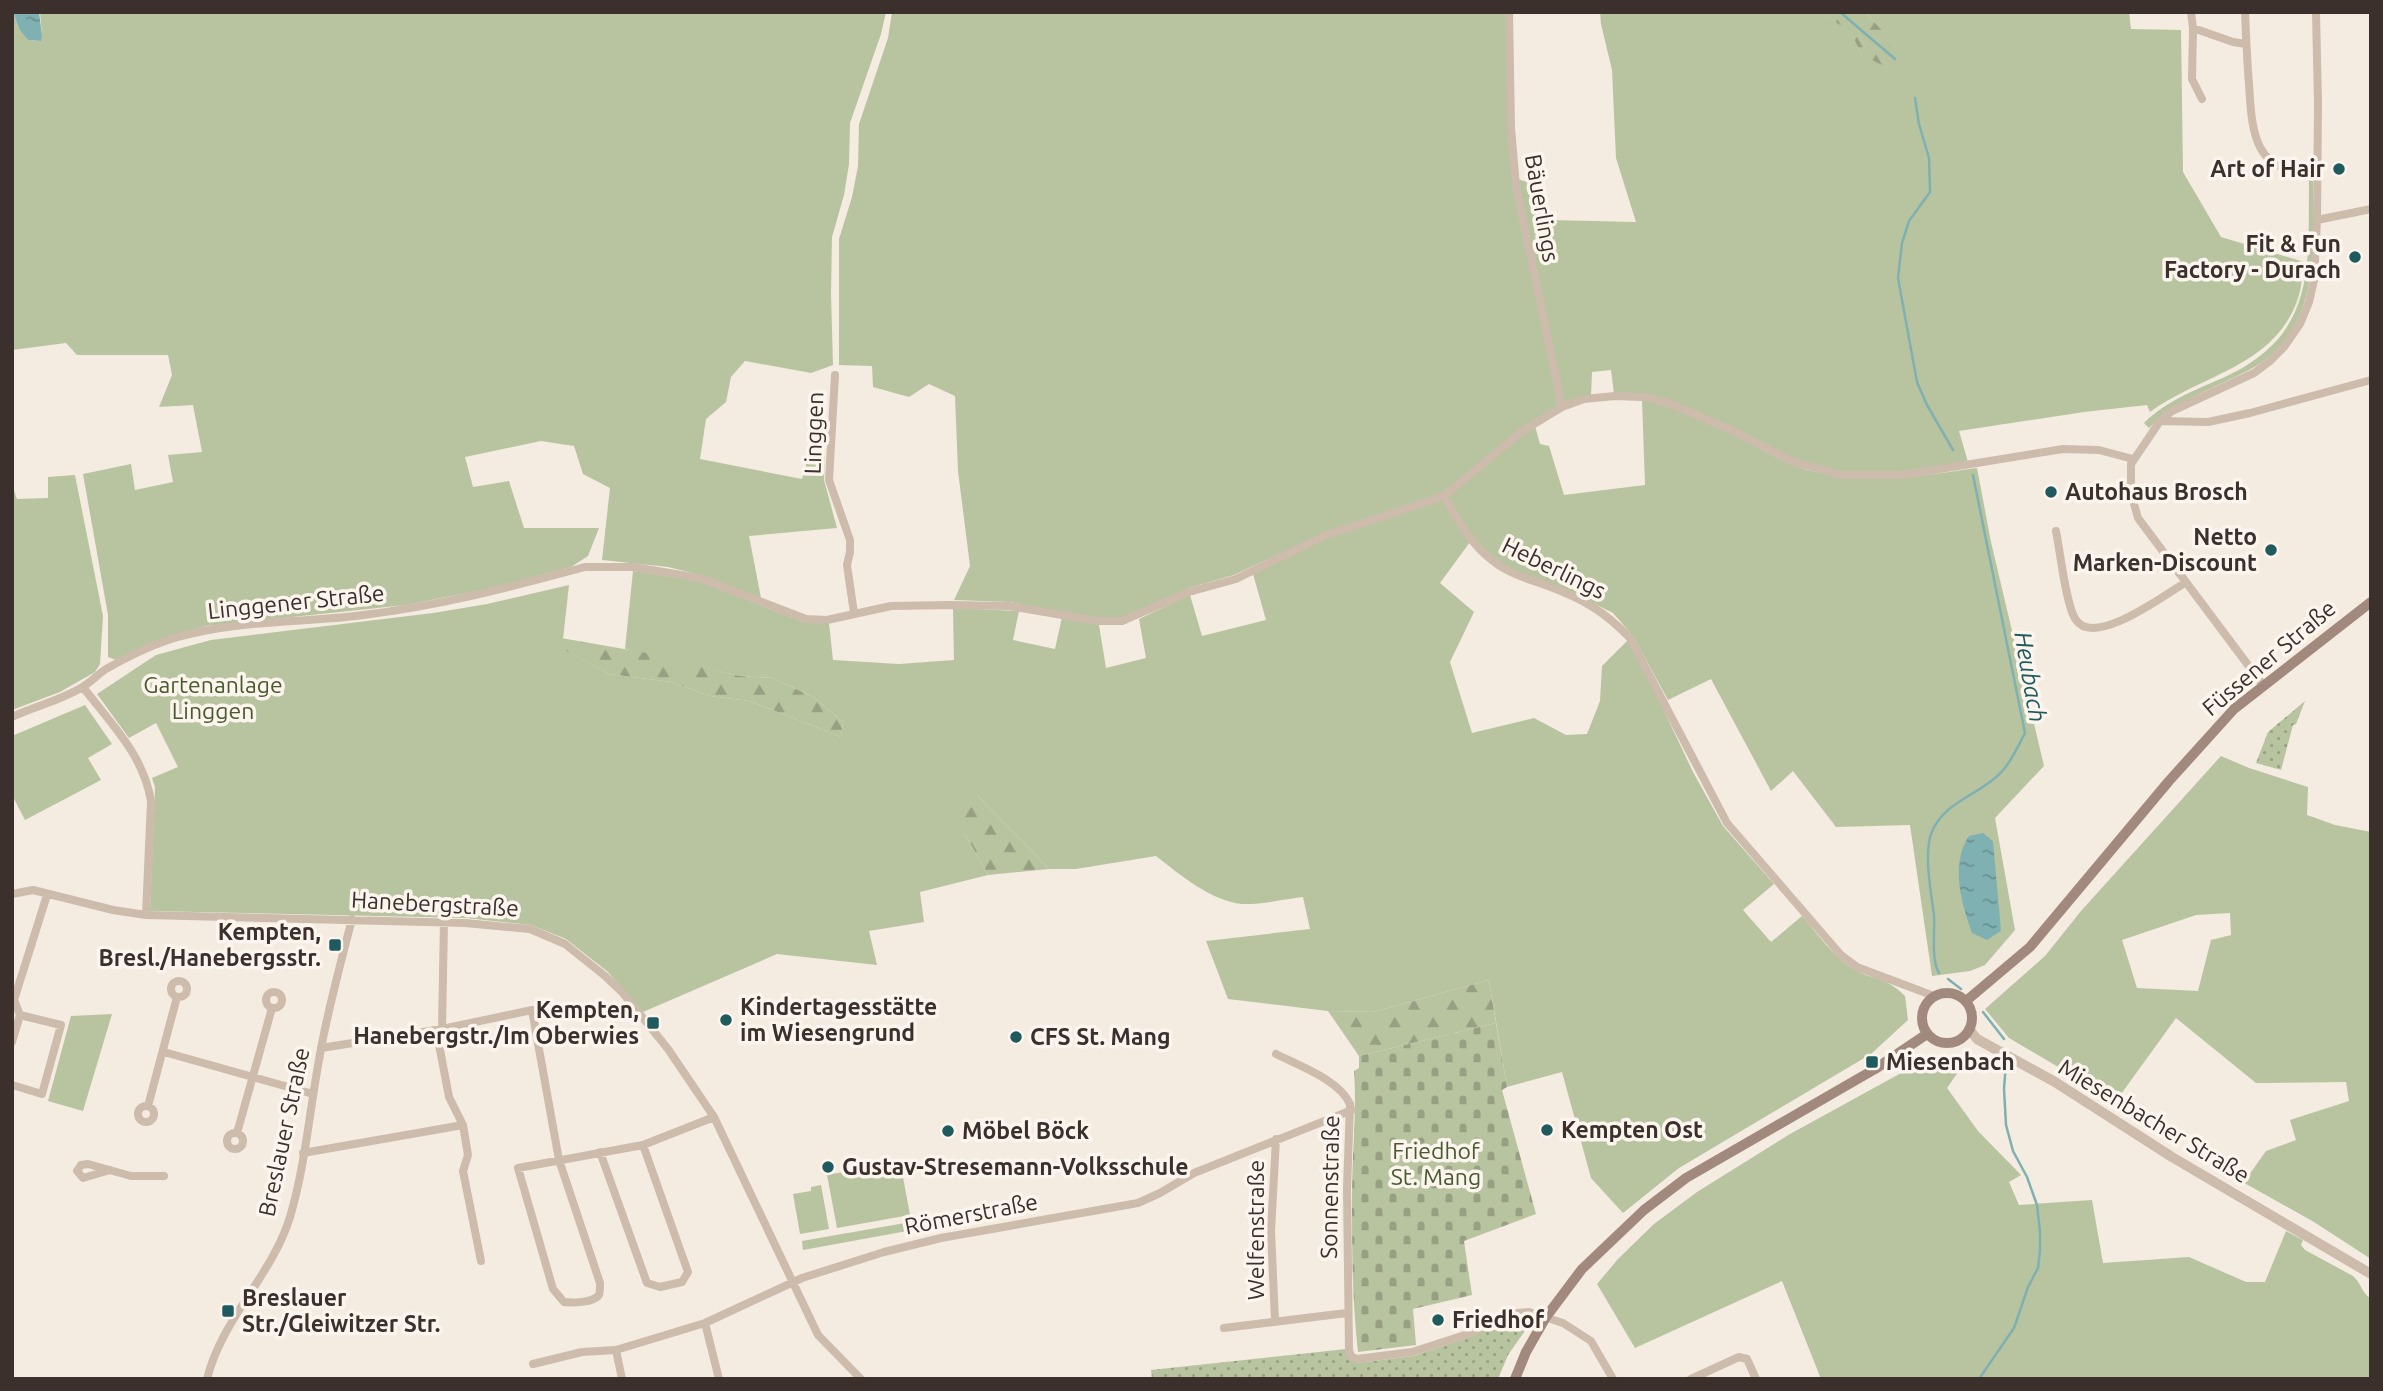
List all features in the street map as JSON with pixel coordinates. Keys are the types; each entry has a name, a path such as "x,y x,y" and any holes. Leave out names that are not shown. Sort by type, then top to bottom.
{"main road":[{"name":"Füssener Straße","path":"1966,1001 2030,947 2169,781 2234,709 2371,602"},
{"path":"1944,992 1957,994 1966,1001 1972,1015 1969,1029 1961,1038 1948,1043 1927,1034 1922,1019 1924,1006 1934,996 1944,992"},
{"path":"1515,1379 1544,1321 1584,1267 1644,1210 1686,1178 1884,1064 1927,1034"}],"street":[{"name":"Bäuerlings","path":"1509,12 1511,128 1516,186 1562,407"},
{"path":"2191,12 2192,79 2202,99"},
{"path":"2245,12 2251,122 2261,151 2279,166 2299,173 2317,173"},
{"path":"2263,685 2138,518 2132,494 2133,459 2160,421 2172,411 2254,373 2284,347 2300,324 2314,280 2318,103 2316,12"},
{"path":"2193,28 2246,44"},
{"path":"2317,220 2371,209"},
{"name":"Linggen","path":"835,375 829,480 850,540 847,565 854,613"},
{"path":"2160,421 2208,422 2371,380"},
{"path":"1444,496 1521,432 1562,407 1584,399 1615,396 1642,397 1666,402 1731,430 1791,461 1841,475 1903,475 2063,449 2099,450 2133,459"},
{"name":"Linggener Straße","path":"12,717 83,687 104,670 150,646 208,630 359,616 426,606 599,566 633,567 700,579 806,619 827,620 891,607 1009,606 1098,621 1122,621 1189,592 1236,579 1324,536 1444,496"},
{"name":"Heberlings","path":"1444,496 1479,549 1493,562 1513,573 1584,601 1608,615 1630,638 1727,823 1840,955 1857,967 1934,996"},
{"path":"2056,531 2071,611 2078,624 2085,628 2102,628 2124,620 2185,583"},
{"path":"83,687 137,757 148,786 150,801 146,915"},
{"name":"Hanebergstraße","path":"12,894 33,890 146,915 444,921 530,929 565,944 622,992 667,1049 714,1118 818,1335 861,1379"},
{"path":"12,1042 20,1015 15,1000 47,895"},
{"name":"Breslauer Straße","path":"208,1379 223,1336 255,1285 289,1218 321,1048 352,919"},
{"path":"444,921 442,1028 438,1039 449,1097 463,1125 468,1155 463,1171 481,1261"},
{"path":"148,1106 177,997"},
{"path":"237,1133 272,1008"},
{"path":"321,1048 532,1010 559,1160 600,1283 600,1294 596,1298 575,1303 564,1302 553,1289 518,1168 559,1160 643,1145 714,1118"},
{"path":"12,1085 42,1094 61,1025 20,1015"},
{"name":"Miesenbacher Straße","path":"1969,1029 1977,1040 2055,1082 2172,1157 2371,1274"},
{"path":"164,1052 313,1094"},
{"name":"Sonnenstraße","path":"1276,1054 1336,1085 1345,1093 1352,1110 1347,1189 1347,1313 1351,1356 1357,1359 1412,1352 1471,1333 1517,1313 1530,1312 1544,1321"},
{"name":"Römerstraße","path":"534,1364 582,1352 616,1350 705,1323 792,1282 842,1264 929,1241 1138,1202 1160,1193 1194,1173 1352,1110"},
{"path":"303,1153 463,1125"},
{"name":"Welfenstraße","path":"1275,1321 1271,1231 1276,1139"},
{"path":"600,1153 648,1283 660,1287 682,1282 688,1272 643,1145"},
{"path":"110,1170 131,1175 164,1176"},
{"path":"1224,1328 1347,1313"},
{"path":"1544,1321 1563,1323 1591,1341 1613,1379"},
{"path":"705,1323 719,1379"},
{"path":"616,1350 622,1379"},
{"path":"1691,1379 1740,1357 1747,1359 1756,1379"}],"green space":[{"path":"12,12 28,40 40,41 40,12 886,12 850,123 849,164 844,195 832,237 833,365 811,373 745,361 731,377 726,402 706,419 700,459 802,479 809,454 825,453 824,480 837,528 749,536 761,598 701,575 668,567 602,560 610,488 583,474 574,446 541,441 465,457 473,487 509,481 524,528 599,528 588,556 571,567 497,587 406,605 206,626 160,640 116,660 108,657 108,615 83,474 131,464 135,490 173,482 168,455 202,452 193,405 159,407 172,375 168,355 77,355 66,343 12,350"},
{"path":"892,12 1506,12 1508,127 1513,187 1559,405 1444,493 1322,534 1234,575 1189,588 1122,618 1099,619 1010,602 954,600 970,566 958,471 955,396 929,384 909,397 873,387 872,366 839,365 839,239 858,166 859,124 888,38"},
{"path":"1600,12 1819,12 1850,30 1862,55 1880,28 1865,12 2129,12 2131,29 2181,30 2183,172 2221,237 2304,262 2299,295 2289,319 2274,338 2256,353 2150,412 2147,405 1959,431 1968,462 1903,471 1841,472 1792,458 1698,412 1614,394 1611,370 1592,372 1591,396 1564,403 1518,179 1539,186 1549,220 1636,222 1616,158 1612,70"},
{"path":"1819,12 1865,12 1880,28 1890,45 1888,68 1862,55 1850,31"},
{"path":"2309,180 2313,181 2312,265 2299,316 2286,338 2267,358 2181,404 2149,428 2144,423 2163,408 2256,359 2278,339 2292,318 2301,294 2306,268"},
{"path":"1642,400 1695,416 1787,463 1816,472 1884,478 1977,468 1991,542 2044,766 1995,818 2015,930 1985,965 1970,971 1932,976 1910,825 1836,827 1793,771 1771,791 1711,679 1668,700 1633,636 1613,613 1585,599 1514,572 1480,547 1453,508 1448,497 1535,426 1540,444 1549,446 1564,495 1645,485"},
{"path":"75,475 103,616 100,664 95,672 60,692 12,710 12,485 17,499 48,498 48,477"},
{"name":"Gartenanlage Linggen","path":"1442,500 1470,542 1440,583 1474,612 1450,662 1472,733 1534,718 1566,735 1587,734 1600,701 1602,666 1628,640 1693,772 1723,826 1774,884 1743,910 1771,942 1802,916 1845,963 1859,972 1884,981 1905,996 1908,1020 1871,1054 1679,1168 1623,1213 1591,1178 1562,1072 1507,1087 1489,980 1373,1012 1328,1011 1228,999 1206,941 1310,929 1303,897 1256,904 1230,902 1196,886 1156,856 1076,869 1049,869 978,796 965,834 988,875 920,892 924,922 869,931 877,965 777,954 643,1012 608,972 566,939 531,925 466,918 150,911 155,787 152,778 178,767 156,723 129,738 97,694 156,655 211,640 433,613 569,585 562,648 609,674 671,682 710,696 750,701 841,737 843,722 815,698 773,678 740,676 625,649 633,571 698,581 806,623 829,623 833,660 899,664 954,660 953,608 1019,611 1013,640 1055,649 1062,617 1099,625 1106,668 1146,658 1139,619 1190,595 1202,636 1266,620 1253,574 1325,538"},
{"path":"561,638 647,653 740,676 773,678 815,698 843,722 841,737 750,701 710,696 671,682 609,674 561,648"},
{"path":"2305,701 2296,724 2293,725 2281,770 2256,763 2268,732"},
{"path":"85,705 112,744 88,758 101,780 25,820 12,795 12,736"},
{"path":"2221,756 2308,787 2307,815 2335,825 2371,832 2371,1259 2314,1222 2207,1162 2214,1155 2249,1175 2266,1151 2296,1140 2290,1120 2349,1101 2346,1082 2256,1083 2176,1018 2116,1101 2009,1038 1985,1009 2045,956 2081,911","holes":["2230,913 2231,935 2211,940 2198,991 2137,988 2122,940 2196,915"]},
{"path":"967,795 978,796 1049,869 988,875 965,834 959,810"},
{"path":"1489,980 1496,1023 1359,1056 1328,1011 1373,1012"},
{"path":"112,1014 83,1111 48,1101 71,1016"},
{"name":"Friedhof St. Mang","path":"1496,1023 1507,1087 1502,1090 1536,1214 1464,1241 1472,1295 1413,1309 1416,1345 1358,1352 1353,1293 1352,1195 1354,1071 1359,1068 1359,1056"},
{"path":"1970,1055 1947,1088 1978,1131 2021,1175 2009,1182 2019,1205 2092,1200 2103,1263 2189,1257 2246,1282 2265,1282 2286,1231 2303,1240 2301,1245 2305,1250 2353,1276 2371,1299 2371,1379 1821,1379 1782,1281 1635,1348 1597,1284 1654,1224 1697,1192 1790,1134 1923,1061"},
{"path":"900,1161 910,1215 837,1228 827,1175"},
{"path":"821,1185 829,1229 800,1234 793,1194 811,1191 811,1187"},
{"path":"905,1223 907,1231 803,1250 802,1241"},
{"path":"1517,1316 1531,1322 1508,1355 1498,1379 1152,1379 1151,1370 1346,1349 1357,1363 1413,1356 1467,1338"}],"water":[{"path":"13,12 39,12 41,41 28,40 20,30"},
{"path":"1983,833 1993,841 2001,931 1987,940 1972,933 1959,884 1963,847 1969,836"}],"waterway":[{"name":"Heubach","path":"1840,12 1895,59"},
{"name":"Heubach","path":"1915,98 1929,158 1930,192 1909,221 1902,243 1898,278 1917,382 1953,450"},
{"name":"Heubach","path":"1939,973 1934,954 1934,915 1928,863 1931,834 1950,808 2000,774 2025,733 1973,475"},
{"name":"Heubach","path":"1948,979 1961,989"},
{"name":"Heubach","path":"1983,1012 2004,1039"},
{"name":"Heubach","path":"1979,1379 2014,1328 2028,1287 2038,1268 2040,1251 2037,1205 2027,1177 2013,1151 2006,1125 2006,1062"}],"place":[{"name":"Art of Hair","path":"2339,169"},
{"name":"Fit & Fun Factory - Durach","path":"2355,257"},
{"name":"Autohaus Brosch","path":"2051,492"},
{"name":"Netto Marken-Discount","path":"2271,550"},
{"name":"Kempten, Bresl./Hanebergsstr.","path":"335,945"},
{"name":"Kindertagesstätte im Wiesengrund","path":"726,1020"},
{"name":"Kempten, Hanebergstr./Im Oberwies","path":"653,1023"},
{"name":"CFS St. Mang","path":"1016,1037"},
{"name":"Miesenbach","path":"1872,1062"},
{"name":"Kempten Ost","path":"1547,1130"},
{"name":"Möbel Böck","path":"948,1131"},
{"name":"Gustav-Stresemann-Volksschule","path":"828,1167"},
{"name":"Breslauer Str./Gleiwitzer Str.","path":"228,1311"},
{"name":"Friedhof","path":"1438,1320"}]}
